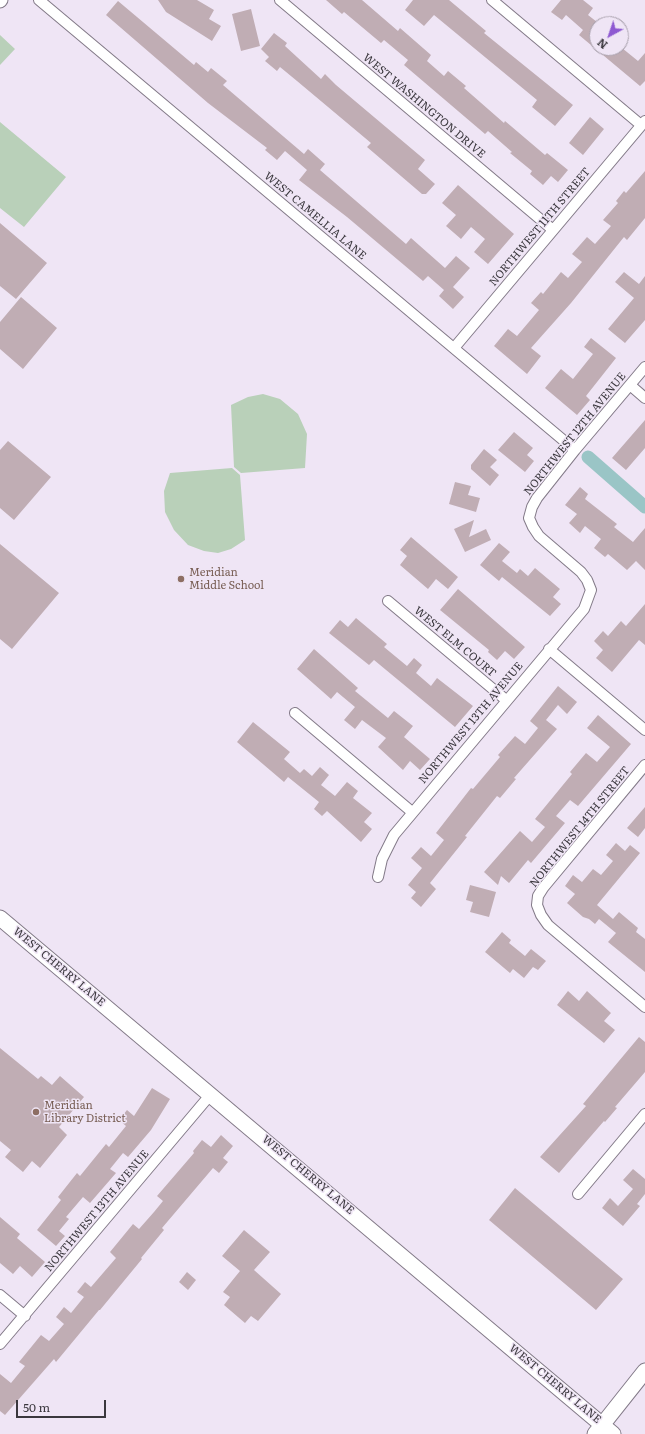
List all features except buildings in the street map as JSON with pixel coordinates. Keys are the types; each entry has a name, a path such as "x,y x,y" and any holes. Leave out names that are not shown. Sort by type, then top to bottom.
{"main road":[{"name":"WEST CHERRY LANE","path":"0,918 211,1094 603,1431"},
{"path":"603,1431 645,1371"}],"street":[{"name":"WEST CAMELLIA LANE","path":"39,0 575,450"},
{"name":"WEST WASHINGTON DRIVE","path":"280,0 553,230"},
{"path":"492,0 643,123"},
{"name":"NORTHWEST 11TH STREET","path":"454,348 643,123"},
{"name":"NORTHWEST 12TH AVENUE","path":"591,590 587,580 581,572 539,536 529,518 532,507 537,498 575,450 645,367"},
{"path":"630,385 645,398"},
{"name":"NORTHWEST 13TH AVENUE","path":"378,877 382,859 394,835 584,609 591,590"},
{"name":"WEST ELM COURT","path":"388,601 506,700"},
{"path":"549,649 645,730"},
{"path":"295,713 412,812"},
{"name":"NORTHWEST 14TH STREET","path":"645,765 543,888 538,896 537,905 541,915 548,925 645,1007"},
{"name":"NORTHWEST 13TH AVENUE","path":"0,1344 211,1094"},
{"path":"578,1194 645,1114"},
{"path":"0,1295 25,1316"}],"green space":[{"path":"0,35 15,49 0,65"},
{"path":"0,122 66,177 24,227 0,208"},
{"path":"263,394 280,399 298,414 307,434 305,468 241,473 234,467 231,405 248,397"},
{"path":"232,468 240,475 245,540 231,549 218,553 204,551 188,545 174,530 165,512 164,491 170,473"}],"waterway":[{"path":"588,457 645,507"}],"place":[{"name":"Meridian Middle School","path":"181,579"},
{"name":"Meridian Library District","path":"36,1112"}]}
